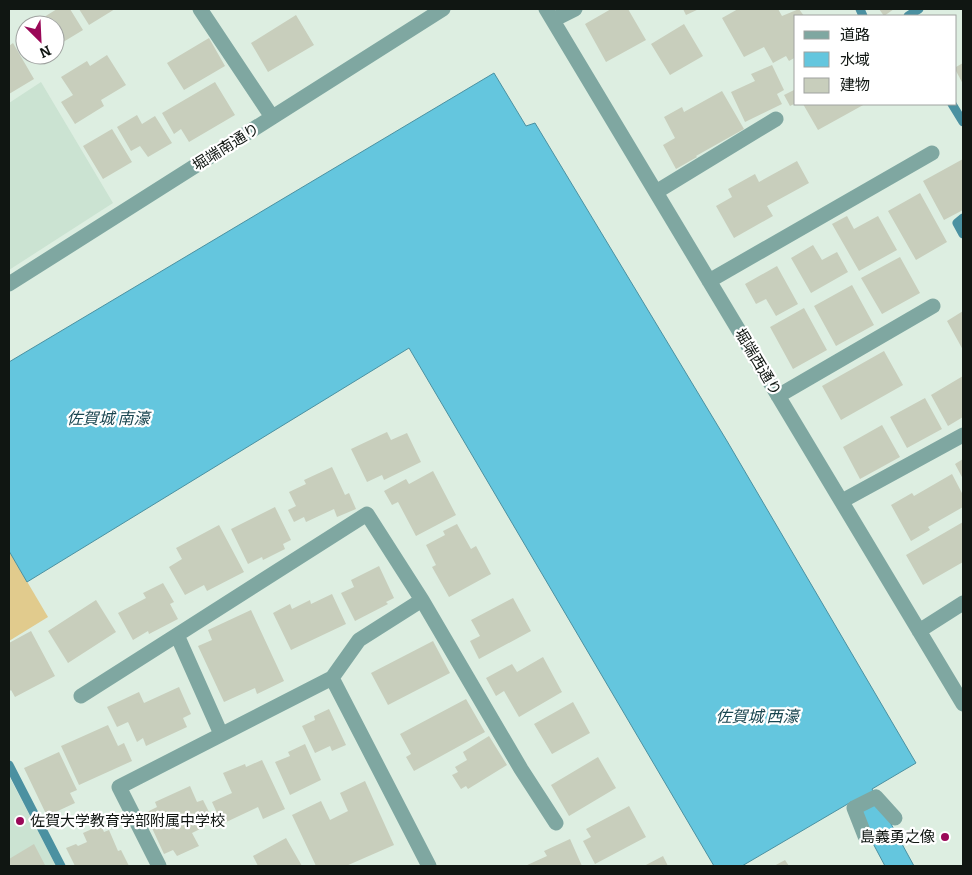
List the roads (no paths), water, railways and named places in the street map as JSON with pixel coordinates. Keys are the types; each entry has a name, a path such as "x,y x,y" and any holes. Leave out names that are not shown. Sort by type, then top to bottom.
{"street":[{"path":"200,9 272,117"},
{"name":"堀端南通り","path":"9,284 443,9"},
{"path":"549,14 575,9"},
{"name":"堀端西通り","path":"549,14 963,704"},
{"path":"656,192 776,119"},
{"path":"709,281 932,153"},
{"path":"778,396 933,306"},
{"path":"842,501 963,434"},
{"path":"81,696 367,514 422,600 521,769 556,823"},
{"path":"159,866 119,787 332,678 359,640 422,600"},
{"path":"919,631 963,603"},
{"path":"177,635 221,734"},
{"path":"332,678 429,866"},
{"path":"864,836 854,808 876,797 895,818"}],"water":[{"name":"佐賀城 西濠","path":"494,73 526,126 535,123 727,441 916,763 872,789 914,866 885,866 851,802 742,866 714,866 409,348 27,582 9,551 9,362"}],"waterway":[{"path":"860,9 863,15"},
{"path":"910,15 919,9"},
{"path":"953,105 963,122"},
{"path":"963,218 957,223 963,234"},
{"path":"9,765 61,866"}],"place":[{"name":"佐賀大学教育学部附属中学校","path":"20,821"},
{"name":"島義勇之像","path":"945,837"}],"water label":[{"name":"佐賀城 南濠","path":"108,418"}]}
